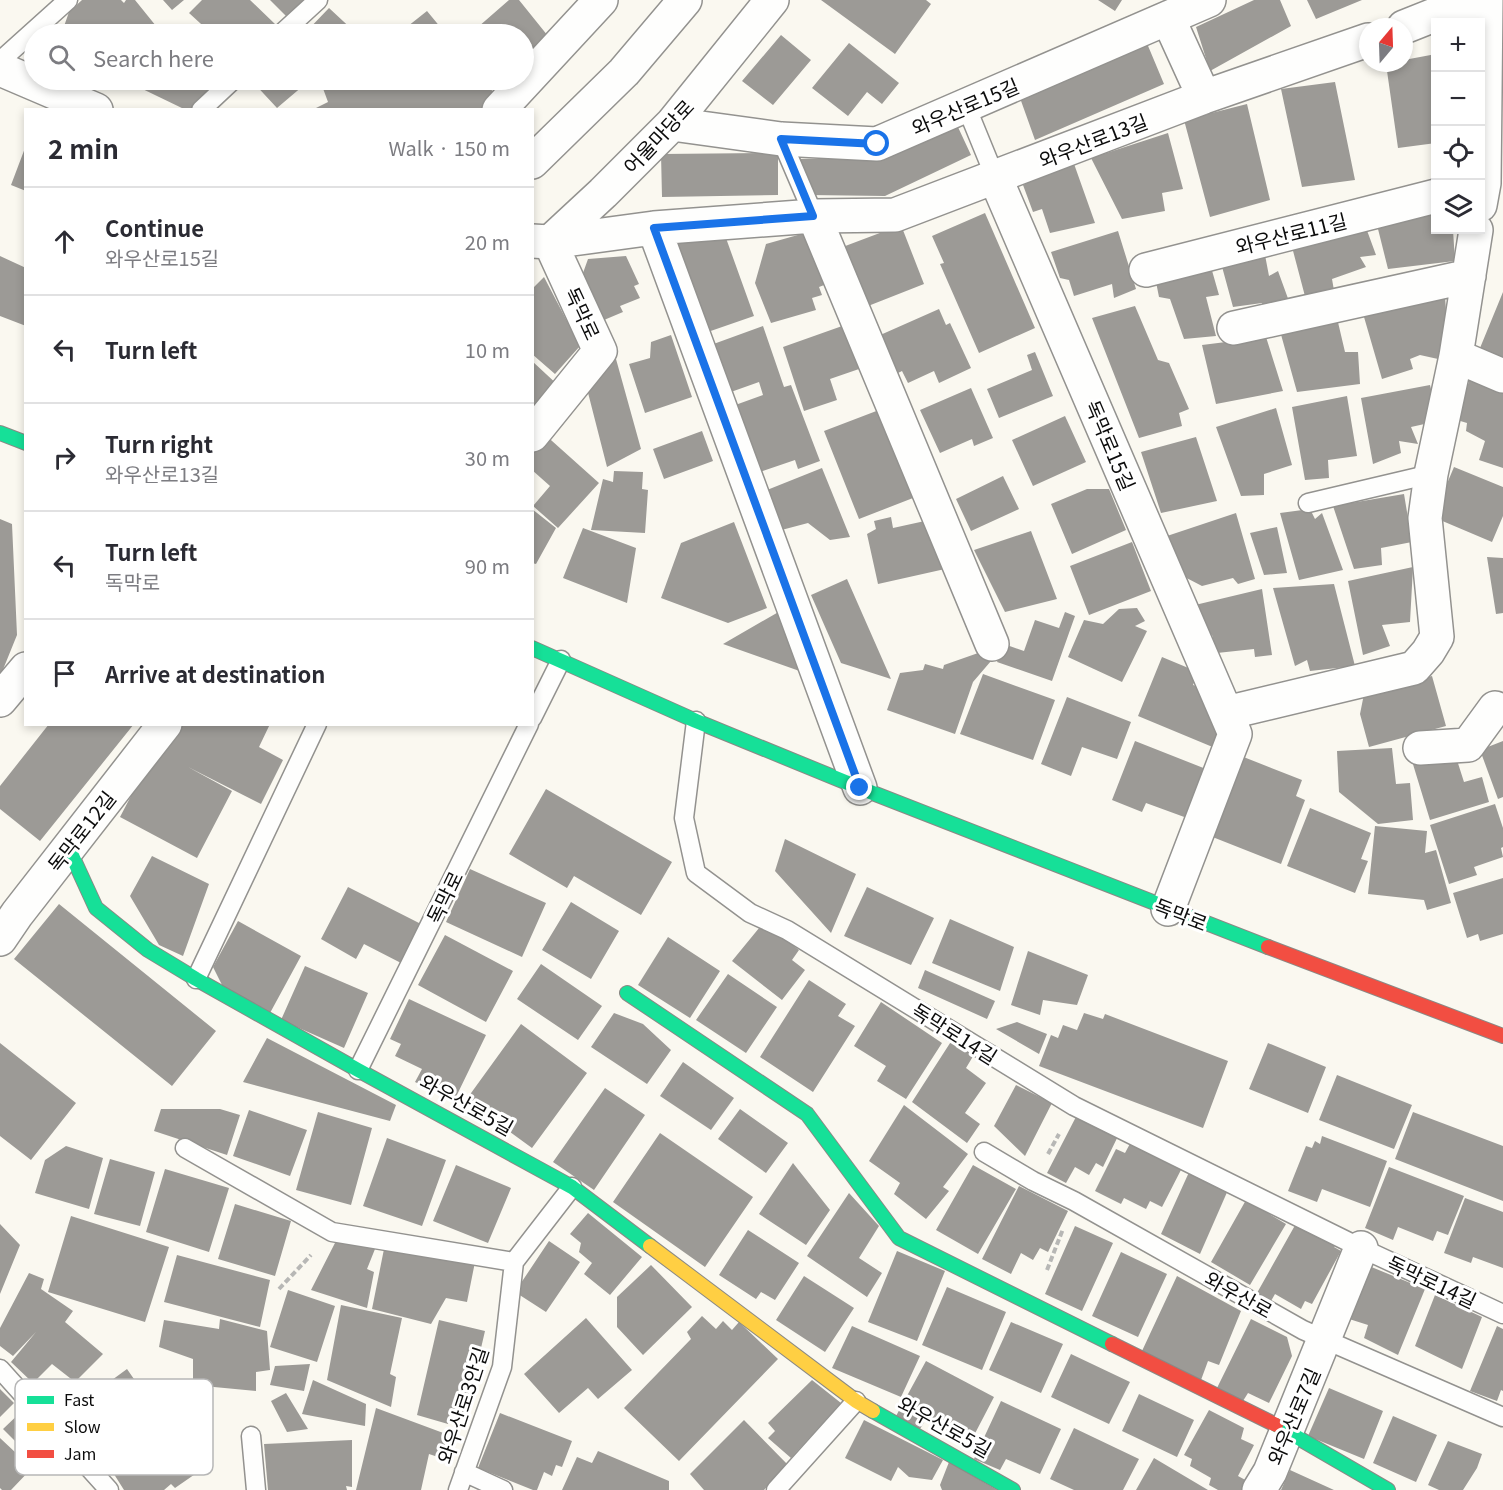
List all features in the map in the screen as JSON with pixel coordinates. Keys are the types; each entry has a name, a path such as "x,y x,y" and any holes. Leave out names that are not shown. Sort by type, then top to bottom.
{"street":[{"path":"534,72 601,0"},
{"path":"534,160 624,72 685,0"},
{"name":"어울마당로","path":"538,248 603,193 672,124 772,0"},
{"name":"와우산로15길","path":"672,124 781,139 877,144 1177,11 1209,0"},
{"path":"1413,23 1472,0"},
{"path":"1486,0 1487,191"},
{"path":"1177,11 1204,98"},
{"name":"와우산로13길","path":"538,248 654,228 813,216 895,215 1204,98 1359,43"},
{"path":"0,69 24,79"},
{"path":"49,90 91,108"},
{"path":"501,108 518,90"},
{"name":"독막로15길","path":"995,177 1234,734 1168,909"},
{"name":"와우산로11길","path":"1146,270 1431,197"},
{"path":"813,216 992,644"},
{"path":"654,228 860,788"},
{"path":"1226,713 1414,668 1437,637 1425,518 1431,474 1456,356 1475,234"},
{"name":"독막로","path":"534,433 600,351 538,248"},
{"path":"1234,328 1469,276"},
{"path":"1456,356 1503,376"},
{"path":"0,433 24,442"},
{"name":"독막로","path":"534,649 696,721 860,788 1168,909 1503,1036"},
{"path":"0,700 24,671"},
{"path":"1420,748 1468,745 1495,708"},
{"name":"독막로12길","path":"6,918 68,848 163,726"},
{"name":"와우산로5길","path":"68,848 96,908 148,950 358,1070 572,1187 856,1401 1013,1490"},
{"path":"627,993 807,1114 899,1238 1287,1431 1388,1490"},
{"path":"1324,1340 1361,1248"},
{"name":"와우산로7길","path":"1259,1490 1270,1472 1324,1340"}],"lane":[{"path":"41,24 68,0"},
{"path":"292,24 318,0"},
{"path":"0,61 24,39"},
{"path":"203,108 222,90"},
{"path":"966,106 995,177"},
{"path":"781,139 813,216"},
{"path":"1308,503 1431,474"},
{"path":"534,714 561,660"},
{"name":"독막로14길","path":"696,721 684,818 696,873 750,913 787,930 1074,1106 1361,1248 1503,1314"},
{"path":"196,979 316,726"},
{"name":"독막로","path":"358,1070 529,726"},
{"path":"186,1148 332,1232 514,1262 572,1187"},
{"name":"와우산로","path":"984,1152 1303,1330 1503,1417"},
{"name":"와우산로3안길","path":"458,1490 502,1368 514,1262"},
{"path":"0,1370 15,1386"},
{"path":"776,1490 856,1401"},
{"path":"251,1436 256,1490"},
{"path":"464,1472 503,1490"},
{"path":"96,1475 110,1490"}],"path":[{"path":"1033,1181 1074,1106"},
{"path":"1033,1304 1074,1201"},
{"path":"279,1289 332,1232"}],"building":[{"path":"82,0 121,0 124,3 126,0 135,0 154,24 65,24 69,12"},
{"path":"163,0 184,0 172,10"},
{"path":"202,0 250,0 275,24 201,24 189,13"},
{"path":"270,0 312,0 286,16"},
{"path":"509,0 519,0 548,36 534,48 534,24 481,24"},
{"path":"821,0 926,0 931,4 895,54"},
{"path":"1098,0 1122,0 1115,11"},
{"path":"1254,0 1280,0 1291,26 1210,71 1196,27"},
{"path":"1307,0 1362,0 1316,19"},
{"path":"329,8 346,24 314,24"},
{"path":"427,11 438,24 411,24"},
{"path":"781,35 811,60 773,105 742,81"},
{"path":"1146,41 1164,84 1035,140 1020,98"},
{"path":"849,43 899,83 882,104 867,92 848,116 812,88"},
{"path":"1431,55 1431,144 1398,148 1387,72 1413,72 1413,58"},
{"path":"1335,82 1355,180 1302,187 1281,89"},
{"path":"145,90 210,90 193,108 182,108"},
{"path":"260,90 298,90 277,108"},
{"path":"324,90 492,90 501,101 496,108 316,108 328,102"},
{"path":"1247,104 1270,200 1210,217 1184,120"},
{"path":"957,125 971,155 885,196 810,195 799,159 879,158"},
{"path":"1168,133 1183,189 1162,193 1165,211 1122,219 1091,158"},
{"path":"24,151 24,190 11,185"},
{"path":"778,153 778,195 662,197 661,154"},
{"path":"1073,161 1095,223 1050,233 1042,209 1033,212 1023,185"},
{"path":"985,213 1035,328 979,353 940,264 944,263 932,236"},
{"path":"1431,213 1431,234 1453,234 1455,261 1388,269 1377,225"},
{"path":"901,225 924,284 863,308 840,248"},
{"path":"1365,225 1376,255 1360,257 1366,267 1332,279 1336,302 1306,300 1292,247"},
{"path":"722,227 754,316 702,334 671,245"},
{"path":"812,231 832,282 819,287 822,295 812,298 816,310 771,323 755,283 766,244"},
{"path":"1118,231 1136,289 1114,298 1112,284 1074,296 1069,280 1060,278 1051,252"},
{"path":"1265,255 1269,276 1278,271 1290,304 1264,310 1262,303 1233,307 1221,263"},
{"path":"0,256 24,267 24,325 0,316"},
{"path":"626,256 639,284 634,286 640,298 620,306 623,312 604,320 583,273 588,259"},
{"path":"1211,267 1219,295 1206,297 1216,336 1184,339 1170,299 1159,297 1155,277"},
{"path":"544,277 580,346 555,374 534,356 534,287"},
{"path":"1503,292 1503,359 1480,348"},
{"path":"1445,296 1447,326 1438,359 1420,355 1410,359 1413,369 1382,379 1364,317"},
{"path":"1135,306 1158,360 1169,363 1189,409 1179,413 1182,426 1139,438 1092,318"},
{"path":"939,309 946,325 950,323 971,368 939,383 934,371 908,383 902,371 896,374 878,336"},
{"path":"1337,318 1345,352 1358,352 1360,384 1297,392 1280,331"},
{"path":"845,325 859,369 830,379 837,400 804,411 783,347"},
{"path":"763,326 784,387 791,385 820,461 798,469 795,460 751,475 727,408 763,395 759,382 714,398 697,350"},
{"path":"671,335 692,397 645,413 629,364 650,358 651,342"},
{"path":"1266,337 1283,391 1216,404 1202,345"},
{"path":"1035,352 1053,396 999,418 987,389 1032,370 1027,355"},
{"path":"616,359 641,449 607,467 585,381 592,364"},
{"path":"534,363 560,387 539,410 534,407"},
{"path":"1470,378 1503,392 1503,468 1479,460 1485,441 1466,431 1467,423 1457,420"},
{"path":"1430,385 1436,410 1427,408 1429,423 1411,427 1418,444 1399,441 1401,453 1373,464 1361,398"},
{"path":"971,388 993,438 974,446 972,439 940,453 920,410"},
{"path":"1347,396 1357,456 1328,460 1329,478 1305,480 1292,407"},
{"path":"1276,408 1292,465 1264,474 1264,495 1241,496 1216,427"},
{"path":"879,410 913,498 859,519 824,431"},
{"path":"1065,416 1086,462 1033,486 1012,440"},
{"path":"702,431 713,461 664,479 653,449"},
{"path":"542,432 599,483 558,528 534,507 550,486 534,472 534,441"},
{"path":"1196,437 1217,501 1161,513 1141,452"},
{"path":"1454,467 1503,487 1503,516 1492,542 1433,517"},
{"path":"822,468 850,537 830,540 808,523 774,532 762,492"},
{"path":"614,471 643,472 642,489 648,490 645,533 591,530 603,479 613,482"},
{"path":"1003,476 1019,509 971,531 956,499"},
{"path":"1087,489 1109,489 1126,530 1072,554 1051,504"},
{"path":"1404,494 1412,542 1381,548 1382,565 1354,569 1333,506"},
{"path":"1310,509 1315,519 1322,513 1343,570 1299,580 1280,513"},
{"path":"534,511 556,528 536,564 534,564"},
{"path":"1236,513 1255,579 1238,584 1233,578 1202,586 1175,572 1167,536"},
{"path":"891,517 893,528 934,519 945,569 878,584 867,534 876,529 874,521"},
{"path":"0,519 12,524 17,635 0,674"},
{"path":"734,522 767,608 728,623 661,598 681,543"},
{"path":"1277,527 1287,573 1264,575 1250,533"},
{"path":"583,528 636,548 627,603 563,578"},
{"path":"1031,531 1057,599 1005,612 974,550"},
{"path":"1132,542 1151,591 1089,615 1070,566"},
{"path":"1487,557 1503,558 1503,613 1496,614"},
{"path":"1413,567 1410,622 1382,625 1390,646 1363,655 1348,581"},
{"path":"847,579 891,679 841,663 811,595"},
{"path":"1334,584 1355,666 1310,671 1307,660 1295,666 1273,588"},
{"path":"1262,589 1272,655 1255,657 1254,649 1217,653 1212,635 1201,631 1195,605"},
{"path":"1137,608 1145,621 1135,626 1147,631 1122,682 1068,657 1084,620 1103,624 1119,609"},
{"path":"782,610 808,674 723,644"},
{"path":"1065,612 1075,616 1052,681 997,662 1004,644 1024,651 1035,620 1059,628"},
{"path":"981,652 991,661 973,682 955,734 887,710 900,673 923,670 925,664 943,669 944,665"},
{"path":"1162,657 1198,672 1193,685 1200,687 1223,729 1215,748 1138,716"},
{"path":"983,674 1055,700 1033,760 960,734"},
{"path":"1432,676 1446,726 1369,747 1360,714 1364,694"},
{"path":"1067,697 1131,722 1117,759 1082,747 1071,776 1041,764"},
{"path":"47,726 132,726 40,841 0,809 0,786"},
{"path":"174,726 269,726 259,747 283,760 261,804 188,767 232,791 197,858 120,817 155,750"},
{"path":"1135,741 1206,769 1187,818 1146,803 1142,812 1112,800"},
{"path":"1503,741 1503,797 1498,799 1480,750"},
{"path":"1392,748 1396,784 1410,783 1413,820 1378,824 1339,792 1337,751"},
{"path":"1241,756 1302,780 1296,796 1305,800 1281,864 1210,836"},
{"path":"1456,757 1464,782 1482,777 1489,802 1430,820 1412,761"},
{"path":"546,789 672,862 641,915 574,876 567,888 509,854"},
{"path":"1495,804 1503,828 1503,847 1501,848 1503,857 1474,867 1477,875 1449,884 1430,825"},
{"path":"1310,808 1371,833 1361,859 1368,861 1355,893 1287,866"},
{"path":"1375,826 1427,831 1425,853 1436,850 1451,903 1427,910 1424,900 1368,894"},
{"path":"785,839 856,874 831,933 775,871"},
{"path":"152,856 209,884 183,956 159,945 130,896"},
{"path":"470,869 546,903 522,957 446,922"},
{"path":"1503,878 1503,934 1480,941 1478,934 1467,938 1453,893"},
{"path":"348,887 421,924 401,963 364,944 356,959 321,939"},
{"path":"867,887 934,918 911,965 844,936"},
{"path":"571,902 619,931 591,979 542,950"},
{"path":"59,904 216,1031 172,1086 14,959"},
{"path":"950,919 1014,947 1000,991 932,963"},
{"path":"238,921 301,956 270,1013 223,987 213,967"},
{"path":"764,922 799,950 792,960 805,970 782,1000 732,961"},
{"path":"445,935 513,971 486,1022 418,985"},
{"path":"668,937 720,971 690,1018 638,985"},
{"path":"1028,951 1088,975 1077,1005 1043,1000 1040,1015 1011,1005"},
{"path":"541,964 602,1006 578,1040 517,999"},
{"path":"305,966 368,993 344,1048 281,1020"},
{"path":"925,970 995,1001 987,1019 918,988"},
{"path":"728,974 777,1007 746,1053 696,1020"},
{"path":"809,980 846,1004 838,1016 855,1026 813,1092 760,1057"},
{"path":"409,999 486,1035 454,1101 415,1082 422,1069 395,1056 401,1044 390,1039"},
{"path":"881,1002 942,1043 906,1099 877,1081 886,1066 854,1046"},
{"path":"614,1013 643,1024 671,1050 647,1084 591,1047"},
{"path":"1084,1013 1103,1019 1105,1014 1228,1061 1203,1128 1039,1066 1051,1035 1058,1038 1063,1025 1077,1030"},
{"path":"1017,1022 1047,1034 1039,1054 996,1029"},
{"path":"521,1024 587,1073 532,1148 466,1100"},
{"path":"267,1038 396,1105 390,1121 243,1082"},
{"path":"952,1040 975,1053 966,1068 986,1083 965,1113 980,1124 967,1143 912,1102"},
{"path":"0,1043 76,1103 31,1160 0,1136"},
{"path":"1268,1043 1326,1067 1308,1113 1249,1089"},
{"path":"683,1062 734,1098 711,1130 660,1096"},
{"path":"1337,1075 1412,1105 1394,1149 1319,1120"},
{"path":"1016,1085 1052,1103 1025,1156 994,1126"},
{"path":"605,1088 645,1115 594,1190 553,1162"},
{"path":"904,1105 968,1154 943,1187 949,1191 926,1219 894,1194 900,1183 869,1161"},
{"path":"161,1109 220,1109 240,1115 227,1155 154,1131"},
{"path":"740,1109 788,1143 766,1173 718,1139"},
{"path":"249,1110 307,1130 290,1176 233,1156"},
{"path":"1079,1111 1120,1132 1103,1167 1096,1163 1089,1175 1075,1167 1066,1183 1047,1173"},
{"path":"318,1112 372,1128 351,1205 296,1190"},
{"path":"1413,1112 1503,1146 1503,1201 1395,1159"},
{"path":"660,1133 753,1197 705,1267 613,1202"},
{"path":"1322,1136 1387,1161 1370,1207 1322,1189 1317,1202 1288,1191 1306,1146 1312,1148 1315,1141 1320,1144"},
{"path":"387,1138 446,1160 422,1226 363,1206"},
{"path":"1133,1138 1184,1164 1162,1207 1150,1201 1146,1209 1124,1198 1121,1204 1095,1191 1116,1149 1125,1153"},
{"path":"66,1146 103,1158 89,1209 35,1193 45,1160"},
{"path":"110,1159 155,1172 140,1226 94,1214"},
{"path":"793,1163 830,1210 806,1245 759,1214"},
{"path":"456,1165 511,1188 488,1243 433,1221"},
{"path":"973,1165 1016,1189 978,1254 936,1230"},
{"path":"1389,1167 1464,1196 1448,1235 1437,1231 1433,1241 1398,1227 1393,1240 1365,1228"},
{"path":"165,1169 229,1188 209,1252 146,1232"},
{"path":"1190,1170 1228,1190 1200,1254 1161,1234"},
{"path":"1019,1186 1068,1211 1048,1252 1040,1248 1033,1260 1021,1253 1011,1274 982,1259"},
{"path":"849,1193 879,1226 859,1258 882,1273 867,1297 807,1256"},
{"path":"1465,1198 1503,1212 1503,1268 1473,1257 1471,1263 1444,1253"},
{"path":"1246,1200 1286,1224 1250,1285 1211,1262"},
{"path":"235,1204 291,1221 275,1276 218,1259"},
{"path":"588,1213 642,1257 610,1295 584,1274 592,1263 579,1252 581,1243 570,1234"},
{"path":"71,1216 169,1247 145,1322 48,1292"},
{"path":"1298,1220 1338,1242 1334,1247 1341,1251 1312,1304 1305,1301 1301,1309 1275,1294 1271,1301 1257,1293"},
{"path":"0,1224 20,1245 0,1294"},
{"path":"1075,1226 1113,1243 1082,1311 1045,1294"},
{"path":"748,1230 799,1263 775,1300 761,1292 756,1299 719,1275"},
{"path":"336,1241 375,1249 367,1269 374,1272 367,1308 311,1290"},
{"path":"549,1241 580,1262 546,1312 515,1292"},
{"path":"384,1249 475,1262 467,1302 446,1298 431,1324 372,1309"},
{"path":"897,1251 945,1271 917,1341 868,1322"},
{"path":"1121,1252 1167,1274 1138,1337 1092,1316"},
{"path":"177,1255 270,1280 260,1327 164,1302"},
{"path":"651,1265 692,1307 643,1355 617,1327 617,1297"},
{"path":"1369,1266 1425,1289 1398,1355 1364,1338 1368,1325 1346,1318"},
{"path":"29,1273 44,1279 41,1289 73,1311 65,1322 103,1354 78,1379 71,1379 52,1364 37,1379 29,1379 11,1362 36,1332 13,1356 0,1346 0,1328"},
{"path":"804,1276 854,1308 825,1352 776,1320"},
{"path":"1177,1276 1241,1311 1219,1365 1208,1361 1201,1380 1142,1351"},
{"path":"947,1287 1006,1312 982,1370 922,1345"},
{"path":"288,1290 335,1306 317,1362 270,1347"},
{"path":"1435,1295 1482,1317 1462,1369 1415,1346"},
{"path":"341,1305 402,1318 390,1374 396,1377 391,1407 327,1380"},
{"path":"702,1316 716,1329 723,1321 732,1330 739,1322 778,1359 679,1461 624,1408 691,1339 687,1332"},
{"path":"586,1318 632,1370 598,1399 588,1388 559,1413 524,1374"},
{"path":"220,1319 267,1331 270,1370 256,1372 256,1391 213,1387 213,1379 193,1379 193,1359 159,1347 164,1320 219,1329"},
{"path":"1251,1319 1287,1337 1292,1356 1269,1403 1248,1393 1243,1401 1217,1388"},
{"path":"439,1320 485,1331 465,1417 450,1412 448,1424 417,1415"},
{"path":"1011,1322 1063,1344 1041,1393 989,1370"},
{"path":"852,1326 920,1356 901,1397 832,1368"},
{"path":"1497,1326 1503,1329 1503,1391 1501,1390 1497,1401 1470,1391"},
{"path":"1071,1354 1130,1382 1109,1424 1051,1397"},
{"path":"926,1361 994,1397 970,1443 926,1419 920,1429 896,1416"},
{"path":"310,1364 304,1391 270,1385 275,1366"},
{"path":"127,1369 134,1379 113,1379"},
{"path":"313,1380 366,1404 365,1426 302,1414"},
{"path":"812,1380 841,1403 791,1458 768,1438 775,1431 768,1423"},
{"path":"1329,1388 1383,1411 1364,1459 1308,1436"},
{"path":"0,1389 14,1403 0,1417"},
{"path":"286,1393 308,1429 287,1432 271,1401"},
{"path":"1139,1394 1194,1420 1177,1457 1122,1431"},
{"path":"1001,1401 1061,1429 1040,1474 1006,1459 1000,1470 974,1459"},
{"path":"376,1408 446,1434 444,1459 429,1454 421,1490 356,1490"},
{"path":"1209,1410 1244,1428 1241,1439 1254,1445 1238,1476 1251,1483 1247,1490 1218,1490 1209,1485 1211,1478 1190,1466 1192,1459 1184,1455"},
{"path":"500,1413 572,1441 562,1467 556,1465 552,1476 544,1472 537,1490 478,1468"},
{"path":"1393,1416 1437,1435 1416,1482 1373,1463"},
{"path":"15,1418 15,1441 3,1429"},
{"path":"744,1420 788,1465 764,1490 704,1490 690,1474"},
{"path":"864,1420 943,1460 932,1480 909,1477 898,1467 891,1481 845,1458"},
{"path":"1074,1428 1139,1459 1123,1490 1074,1490 1050,1479"},
{"path":"0,1438 15,1452 15,1475 25,1475 11,1490 0,1488"},
{"path":"352,1440 352,1487 346,1486 347,1490 268,1490 264,1444"},
{"path":"1448,1441 1482,1454 1477,1468 1463,1490 1439,1490 1428,1485"},
{"path":"598,1451 669,1481 669,1490 562,1490 577,1457 592,1463"},
{"path":"1154,1458 1208,1490 1136,1490"},
{"path":"949,1462 997,1490 942,1490 940,1485"},
{"path":"1290,1470 1334,1490 1281,1490"},
{"path":"115,1475 194,1475 175,1488 171,1484 164,1490 124,1490"}],"traffic: fast":[{"path":"0,433 24,442"},
{"path":"534,649 696,721 860,788 1268,947"},
{"path":"68,847 96,908 148,950 358,1070 572,1187 650,1246"},
{"path":"627,993 807,1114 899,1238 1112,1344"},
{"path":"873,1411 1013,1490"},
{"path":"1276,1425 1388,1490"}],"traffic: slow":[{"path":"650,1246 856,1401 873,1411"}],"traffic: jam":[{"path":"1268,947 1503,1036"},
{"path":"1112,1344 1276,1425"}],"route":[{"path":"860,788 654,228 813,216 781,139 877,144"}]}
